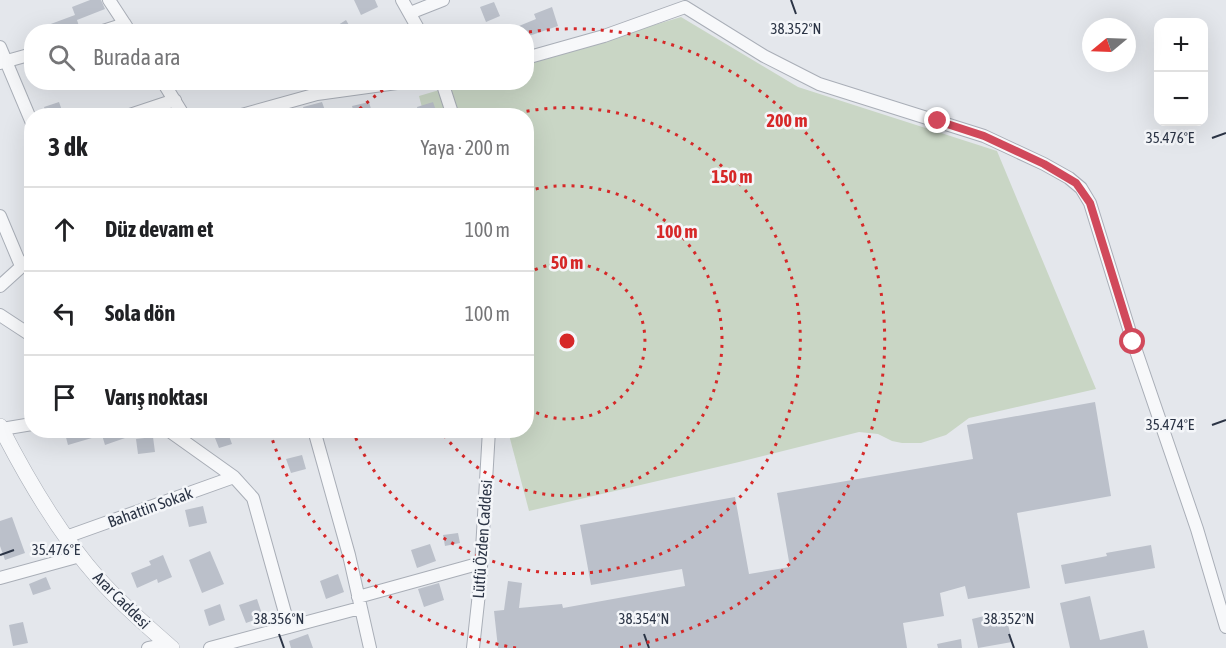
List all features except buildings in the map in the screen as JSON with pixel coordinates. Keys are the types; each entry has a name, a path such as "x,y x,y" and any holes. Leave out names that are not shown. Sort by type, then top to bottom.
{"street":[{"path":"110,0 125,24"},
{"path":"402,0 416,24"},
{"path":"410,13 443,0"},
{"path":"534,56 604,36 685,7 764,56 819,84 984,136 1044,164 1076,183 1090,203 1133,342 1197,529 1226,627"},
{"path":"0,47 3,63 25,108"},
{"path":"3,63 24,56"},
{"path":"168,90 180,108"},
{"path":"267,108 317,94 346,90"},
{"path":"445,90 450,108"},
{"path":"151,108 175,100"},
{"path":"0,216 21,266"},
{"path":"0,286 24,264"},
{"path":"0,315 24,331"},
{"path":"2,433 24,426"},
{"name":"Arar Caddesi","path":"2,433 80,556 114,595 170,646"},
{"path":"179,438 234,477 248,490 256,505 289,627"},
{"path":"316,438 349,555 369,648"},
{"name":"Lütfü Özden Caddesi","path":"473,648 489,438"},
{"name":"Bahattin Sokak","path":"66,537 234,477"},
{"path":"0,578 80,556"},
{"path":"210,648 289,627 481,563"},
{"path":"148,648 170,646"}],"green space":[{"path":"681,17 798,87 997,151 1096,389 969,418 946,435 921,443 902,443 878,434 859,432 529,511 510,438 534,438 534,108 422,108 419,96 439,90 534,90 534,61"}],"route":[{"path":"938,121 1005,145 1044,164 1082,188 1090,203 1133,342"}]}
